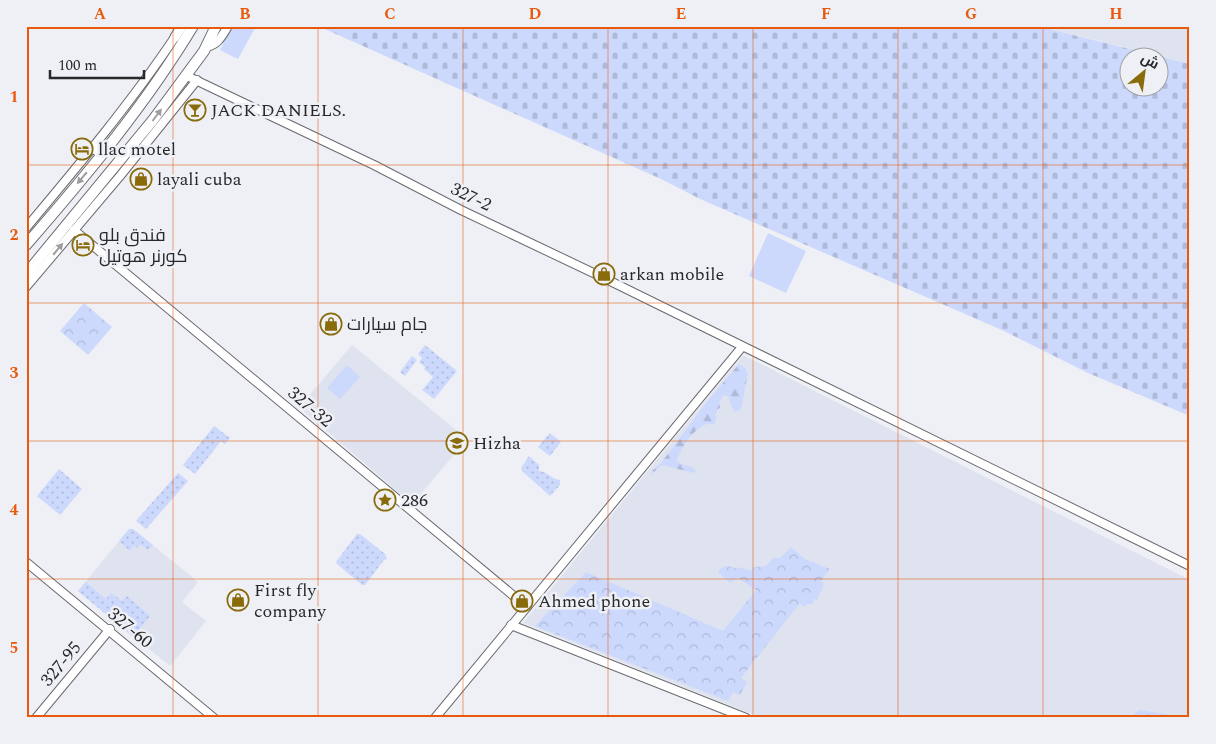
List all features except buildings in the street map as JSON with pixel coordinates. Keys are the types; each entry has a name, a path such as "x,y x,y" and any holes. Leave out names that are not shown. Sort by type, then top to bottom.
{"highway":[{"path":"26,244 102,154 169,65 179,40 194,26"},
{"path":"28,273 121,160 192,78 216,26"},
{"path":"93,147 102,154"},
{"path":"120,176 121,160"},
{"path":"28,273 42,268"}],"main road":[{"path":"179,40 182,26"}],"street":[{"path":"206,47 218,41 228,26"},
{"path":"26,228 179,40"},
{"path":"26,287 120,176 192,78"},
{"name":"327-2","path":"192,78 374,165 461,210 606,279 1190,566"},
{"name":"327-32","path":"74,230 526,607"},
{"path":"435,718 742,347"},
{"name":"327-60","path":"26,562 214,718"},
{"path":"511,625 746,718"},
{"name":"327-95","path":"36,718 110,630"}],"shaded area":[{"path":"1037,26 1190,26 1190,64 1168,58 1168,48 1127,48"},
{"path":"352,345 466,438 466,441 412,504 300,408"},
{"path":"743,355 1190,580 1190,718 762,718 523,623"},
{"path":"129,529 133,529 198,582 182,602 206,621 170,666 78,591"}],"green space":[{"path":"232,26 256,26 238,59 220,50"},
{"path":"318,26 1037,26 1126,48 1118,48 1118,98 1168,98 1168,59 1190,64 1190,416 1088,373 1002,330 700,199 661,179"},
{"path":"768,233 806,251 786,293 749,276"},
{"path":"84,303 112,327 88,355 60,331"},
{"path":"425,345 457,371 434,399 422,390 433,377 419,362 422,358 418,354"},
{"path":"412,356 417,360 405,376 400,372"},
{"path":"739,364 748,373 741,409 735,412 729,397 724,395 719,403 720,407 715,415 717,417 714,424 705,425 698,429 686,442 678,456 677,461 694,468 696,471 694,473 662,465 652,474 652,471 661,463 706,403"},
{"path":"347,365 360,377 340,399 327,388"},
{"path":"214,426 230,438 225,444 221,441 195,474 183,465"},
{"path":"550,433 561,442 550,456 538,447"},
{"path":"529,456 539,465 539,471 560,480 560,485 550,496 522,471 521,468"},
{"path":"59,469 82,489 60,515 37,496"},
{"path":"178,473 188,481 146,529 136,521"},
{"path":"129,529 133,529 153,545 148,550 140,544 137,548 134,546 130,551 119,541"},
{"path":"357,534 360,534 385,554 387,559 384,560 365,585 362,585 336,562"},
{"path":"791,547 805,559 830,569 821,581 824,584 817,600 814,599 813,604 807,604 804,607 800,604 792,613 741,678 747,682 740,695 733,692 728,701 535,626 586,572 723,631 756,590 738,578 730,583 718,572 726,566 737,569 740,567 752,571 754,567 766,566 773,558 780,558"},
{"path":"86,582 106,599 111,593 122,601 127,596 150,616 133,637 78,591"},
{"path":"1139,710 1172,715 1174,718 1129,718"}],"place":[{"name":"JACK DANIELS.","path":"195,110"},
{"name":"llac motel","path":"82,149"},
{"name":"layali cuba","path":"141,179"},
{"name":"فندق بلو كورنر هوتيل","path":"83,245"},
{"name":"arkan mobile","path":"604,274"},
{"name":"جام سيارات","path":"331,324"},
{"name":"Hizha","path":"457,443"},
{"name":"286","path":"385,500"},
{"name":"First fly company","path":"238,600"},
{"name":"Ahmed phone","path":"522,601"}]}
